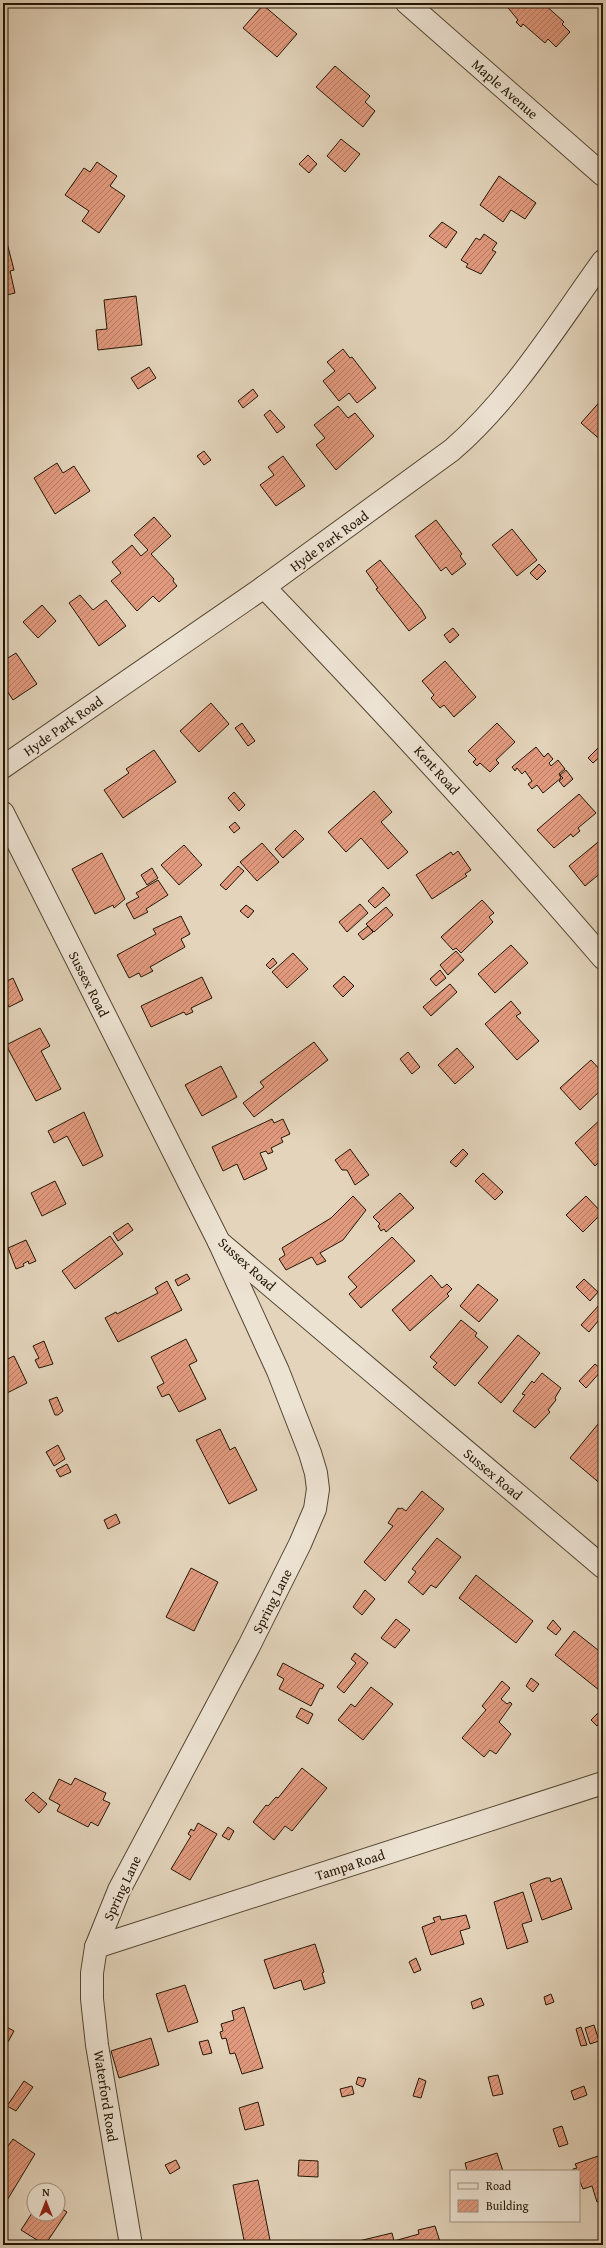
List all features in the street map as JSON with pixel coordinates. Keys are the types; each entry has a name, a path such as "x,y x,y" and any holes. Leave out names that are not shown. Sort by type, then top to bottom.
{"street":[{"name":"Maple Avenue","path":"407,3 603,175"},
{"name":"Hyde Park Road","path":"3,767 264,587 398,491 479,427 506,396 603,261"},
{"name":"Kent Road","path":"264,587 415,746 532,875 603,958"},
{"name":"Sussex Road","path":"3,813 219,1242 603,1567"},
{"name":"Spring Lane","path":"96,1947 119,1890 249,1646 300,1544 315,1510 317,1484 316,1473 310,1453 278,1372 219,1242"},
{"name":"Tampa Road","path":"96,1947 603,1783"},
{"name":"Waterford Road","path":"96,1947 92,1973 92,1999 96,2037 131,2245"}],"building":[{"path":"44,3 54,3 48,8"},
{"path":"504,3 543,3 564,22 562,24 570,32 556,47 548,39 545,43 523,24 521,27 516,22 518,20"},
{"path":"263,5 297,34 277,57 243,28"},
{"path":"335,66 370,96 365,102 375,111 363,127 316,87"},
{"path":"341,139 360,154 345,172 327,156"},
{"path":"308,155 317,164 309,173 299,164"},
{"path":"97,162 117,176 110,186 125,196 99,233 82,221 89,211 65,195 84,168 90,172"},
{"path":"499,176 536,203 525,219 511,210 503,222 480,205"},
{"path":"442,222 457,232 446,248 429,236"},
{"path":"484,234 497,243 492,250 496,252 481,274 466,267 468,264 461,260 476,238 480,240"},
{"path":"3,235 5,235 14,270 10,271 15,293 3,296"},
{"path":"136,296 142,345 98,350 96,330 107,329 104,300"},
{"path":"343,349 350,358 352,357 376,388 357,403 349,393 339,401 323,381 335,371 327,362"},
{"path":"149,367 156,378 138,389 131,378"},
{"path":"253,389 258,396 243,408 238,401"},
{"path":"603,398 603,442 581,423"},
{"path":"338,406 348,418 355,413 374,436 336,470 316,445 325,438 314,425"},
{"path":"270,410 285,427 277,433 264,415"},
{"path":"204,451 211,460 204,465 197,456"},
{"path":"283,456 305,486 276,506 260,485 274,475 268,467"},
{"path":"57,463 63,473 74,466 90,491 55,514 34,478"},
{"path":"154,517 171,536 151,554 174,579 173,581 177,586 159,602 153,596 137,611 111,581 121,573 112,562 132,545 141,556 148,550 134,535"},
{"path":"436,520 462,554 460,556 466,564 452,575 446,567 441,571 415,536"},
{"path":"512,529 537,560 517,576 492,545"},
{"path":"380,560 421,609 426,618 409,631 376,589 378,588 366,571"},
{"path":"539,564 546,571 537,580 530,573"},
{"path":"80,595 93,610 106,600 126,626 99,646 69,603"},
{"path":"42,605 56,621 38,638 23,622"},
{"path":"453,628 459,635 450,643 444,635"},
{"path":"16,653 37,684 13,700 3,685 3,661"},
{"path":"445,661 476,697 454,717 444,705 440,708 431,698 434,695 422,681"},
{"path":"211,703 229,724 199,752 180,731"},
{"path":"242,723 255,741 248,746 235,728"},
{"path":"497,723 515,742 496,760 499,763 490,772 480,763 477,766 473,762 476,759 468,751"},
{"path":"603,743 603,754 593,763 588,758"},
{"path":"536,747 544,757 548,753 553,759 549,763 551,766 558,760 565,769 559,774 561,778 543,793 537,785 532,789 528,784 532,781 525,771 522,774 517,768 515,771 512,767"},
{"path":"154,750 176,782 123,818 104,790 129,773 126,769"},
{"path":"566,770 573,779 564,787 559,781 563,778 560,775"},
{"path":"374,791 392,812 381,822 408,852 388,869 361,838 346,852 328,832"},
{"path":"234,792 245,805 239,811 228,798"},
{"path":"579,794 596,813 578,828 580,831 573,837 571,834 554,848 537,830"},
{"path":"235,822 240,828 234,833 229,827"},
{"path":"295,830 304,839 283,858 275,849"},
{"path":"603,838 603,871 585,886 569,866"},
{"path":"262,843 279,862 257,881 240,862"},
{"path":"184,845 202,865 179,885 161,865"},
{"path":"458,851 471,870 465,874 467,876 432,899 416,875 451,852 453,855"},
{"path":"102,853 125,899 114,908 113,905 95,914 72,869"},
{"path":"238,866 244,871 226,890 220,885"},
{"path":"152,868 158,878 147,885 141,875"},
{"path":"158,880 168,895 146,909 148,912 134,919 126,904 139,897 136,893"},
{"path":"383,887 390,895 375,908 368,901"},
{"path":"482,900 494,913 489,917 493,922 461,953 456,948 453,950 441,937"},
{"path":"360,904 368,913 347,932 339,922"},
{"path":"246,905 254,911 248,918 240,911"},
{"path":"386,907 393,915 374,932 366,924"},
{"path":"181,916 190,934 181,939 185,947 150,967 153,971 141,977 139,973 129,978 117,955 156,934 153,929"},
{"path":"368,926 373,932 363,940 358,934"},
{"path":"511,945 528,963 495,993 478,974"},
{"path":"456,951 464,960 448,975 440,965"},
{"path":"293,953 308,969 287,988 272,972"},
{"path":"273,958 277,963 270,969 266,965"},
{"path":"440,970 446,978 436,986 430,979"},
{"path":"344,976 354,986 343,997 333,986"},
{"path":"202,977 212,998 191,1008 193,1012 186,1015 184,1012 151,1027 141,1006"},
{"path":"13,978 23,1000 9,1007 3,995 3,983"},
{"path":"450,984 457,992 431,1016 423,1007"},
{"path":"511,1001 521,1013 516,1016 539,1041 517,1060 485,1024"},
{"path":"40,1028 50,1046 41,1051 61,1089 36,1101 6,1045"},
{"path":"314,1042 328,1060 254,1117 243,1103 264,1087 260,1082"},
{"path":"457,1048 474,1067 455,1084 438,1065"},
{"path":"408,1052 420,1067 412,1074 400,1059"},
{"path":"603,1054 603,1062 599,1056"},
{"path":"591,1060 603,1073 603,1088 580,1110 560,1088"},
{"path":"221,1066 237,1097 202,1116 185,1085"},
{"path":"84,1112 103,1156 83,1166 67,1136 54,1143 48,1131"},
{"path":"602,1118 603,1158 595,1166 575,1143"},
{"path":"272,1119 274,1123 283,1119 290,1134 281,1138 283,1142 271,1148 273,1152 268,1154 266,1151 260,1153 267,1169 244,1180 237,1164 223,1171 212,1147"},
{"path":"350,1149 369,1175 355,1185 347,1170 342,1170 335,1160"},
{"path":"463,1149 468,1154 456,1167 450,1162"},
{"path":"483,1173 503,1192 495,1200 475,1181"},
{"path":"55,1181 66,1204 42,1216 31,1193"},
{"path":"400,1193 414,1208 386,1232 384,1229 381,1231 378,1226 380,1224 373,1217"},
{"path":"353,1196 366,1210 343,1240 320,1253 326,1261 317,1265 312,1257 286,1270 279,1259 285,1255 282,1248 331,1218"},
{"path":"586,1196 602,1213 583,1232 566,1215"},
{"path":"128,1223 133,1230 118,1241 113,1233"},
{"path":"110,1236 123,1254 75,1289 62,1271"},
{"path":"392,1237 415,1261 361,1308 349,1294 357,1287 348,1277"},
{"path":"26,1240 36,1261 29,1264 28,1261 23,1264 24,1266 16,1269 8,1248"},
{"path":"187,1274 190,1279 178,1286 175,1280"},
{"path":"431,1275 442,1288 447,1284 452,1289 447,1294 449,1296 410,1331 392,1310"},
{"path":"584,1279 598,1292 590,1301 576,1287"},
{"path":"167,1281 182,1310 118,1342 105,1318 116,1312 117,1314 158,1293 155,1288"},
{"path":"478,1284 498,1300 479,1322 460,1306"},
{"path":"603,1292 603,1300 599,1296"},
{"path":"600,1304 603,1307 603,1315 589,1332 581,1325"},
{"path":"461,1320 477,1333 475,1336 488,1347 455,1386 433,1367 437,1363 430,1357"},
{"path":"518,1335 540,1353 501,1403 478,1383"},
{"path":"186,1339 197,1361 189,1365 206,1399 179,1412 169,1394 162,1397 157,1387 164,1383 151,1357"},
{"path":"44,1341 53,1364 39,1368 35,1360 39,1358 33,1346"},
{"path":"14,1356 27,1383 3,1395 3,1361"},
{"path":"595,1364 602,1370 586,1388 579,1381"},
{"path":"542,1373 561,1388 555,1398 556,1400 548,1410 550,1412 535,1428 513,1411 525,1395 522,1394 532,1381 534,1383"},
{"path":"57,1397 63,1411 58,1415 55,1415 49,1400"},
{"path":"603,1418 603,1486 570,1458"},
{"path":"220,1429 230,1450 235,1447 257,1490 229,1504 196,1440"},
{"path":"58,1445 65,1459 54,1466 46,1452"},
{"path":"67,1464 71,1472 60,1477 56,1470"},
{"path":"422,1491 444,1509 385,1581 364,1562 393,1526 388,1523 398,1508 402,1508 406,1511"},
{"path":"116,1514 120,1523 108,1529 104,1520"},
{"path":"437,1538 461,1557 436,1588 431,1585 423,1595 408,1582 416,1572 412,1569"},
{"path":"191,1568 218,1582 194,1631 166,1617"},
{"path":"476,1575 533,1621 516,1643 459,1598"},
{"path":"365,1590 375,1599 362,1615 353,1607"},
{"path":"396,1619 410,1630 395,1648 381,1638"},
{"path":"553,1620 561,1629 556,1635 547,1628"},
{"path":"574,1631 603,1654 603,1685 599,1690 555,1655"},
{"path":"355,1653 368,1663 344,1693 337,1687 356,1663 351,1659"},
{"path":"283,1663 324,1685 322,1689 320,1688 311,1706 279,1689 284,1679 277,1675"},
{"path":"531,1678 539,1684 533,1692 526,1686"},
{"path":"502,1681 510,1688 501,1699 507,1704 510,1702 512,1704 499,1722 511,1734 496,1754 490,1750 484,1757 462,1738 486,1710 482,1706"},
{"path":"371,1687 393,1704 363,1740 338,1720 351,1704 355,1707"},
{"path":"301,1708 313,1714 308,1724 296,1717"},
{"path":"600,1711 603,1714 603,1720 597,1726 591,1720"},
{"path":"302,1768 327,1788 292,1831 285,1826 274,1840 253,1822 266,1805 268,1806 276,1797 278,1798"},
{"path":"75,1778 106,1793 103,1800 110,1803 98,1826 91,1822 88,1827 57,1811 60,1805 49,1799 59,1779 71,1785"},
{"path":"33,1792 47,1804 39,1813 25,1800"},
{"path":"198,1823 217,1834 190,1880 171,1869 191,1836 188,1834 191,1829 194,1831"},
{"path":"228,1827 234,1831 229,1840 222,1836"},
{"path":"550,1878 551,1882 561,1878 572,1909 542,1920 530,1884"},
{"path":"523,1892 532,1921 522,1924 528,1942 507,1949 494,1902"},
{"path":"466,1915 470,1928 460,1931 464,1944 431,1955 422,1927 435,1922 433,1918 440,1916 441,1920"},
{"path":"315,1944 324,1972 322,1973 325,1983 304,1990 301,1980 274,1989 264,1960"},
{"path":"416,1958 421,1970 414,1973 409,1962"},
{"path":"185,1985 198,2022 168,2032 156,1994"},
{"path":"551,1994 554,2002 546,2005 544,1997"},
{"path":"481,1998 484,2005 473,2009 471,2002"},
{"path":"244,2007 263,2068 242,2074 235,2053 230,2054 226,2038 222,2039 220,2032 223,2031 221,2024 234,2020 232,2011"},
{"path":"3,2025 14,2031 8,2042 3,2039"},
{"path":"594,2025 599,2041 590,2044 585,2028"},
{"path":"581,2027 587,2045 581,2046 576,2029"},
{"path":"151,2038 159,2065 119,2078 111,2051"},
{"path":"208,2040 212,2053 203,2055 199,2042"},
{"path":"498,2075 503,2094 493,2096 488,2077"},
{"path":"358,2077 366,2079 363,2087 356,2084"},
{"path":"419,2078 426,2081 421,2098 413,2096"},
{"path":"24,2081 33,2087 16,2111 7,2106"},
{"path":"352,2086 354,2094 342,2097 340,2089"},
{"path":"584,2086 587,2095 574,2100 571,2091"},
{"path":"258,2102 264,2125 245,2130 239,2108"},
{"path":"562,2126 568,2144 559,2147 553,2129"},
{"path":"13,2139 35,2154 3,2207 3,2153"},
{"path":"497,2153 503,2170 467,2170 465,2163"},
{"path":"601,2155 603,2161 603,2200 597,2202 592,2186 583,2189 580,2182 580,2170 573,2170 577,2168 575,2164"},
{"path":"176,2160 180,2168 170,2174 165,2165"},
{"path":"299,2160 318,2161 318,2177 298,2176"},
{"path":"258,2180 271,2245 245,2245 233,2185"},
{"path":"26,2222 60,2222 45,2245 21,2230"},
{"path":"435,2226 441,2245 342,2245 392,2233 394,2241 419,2234 418,2230"}]}
